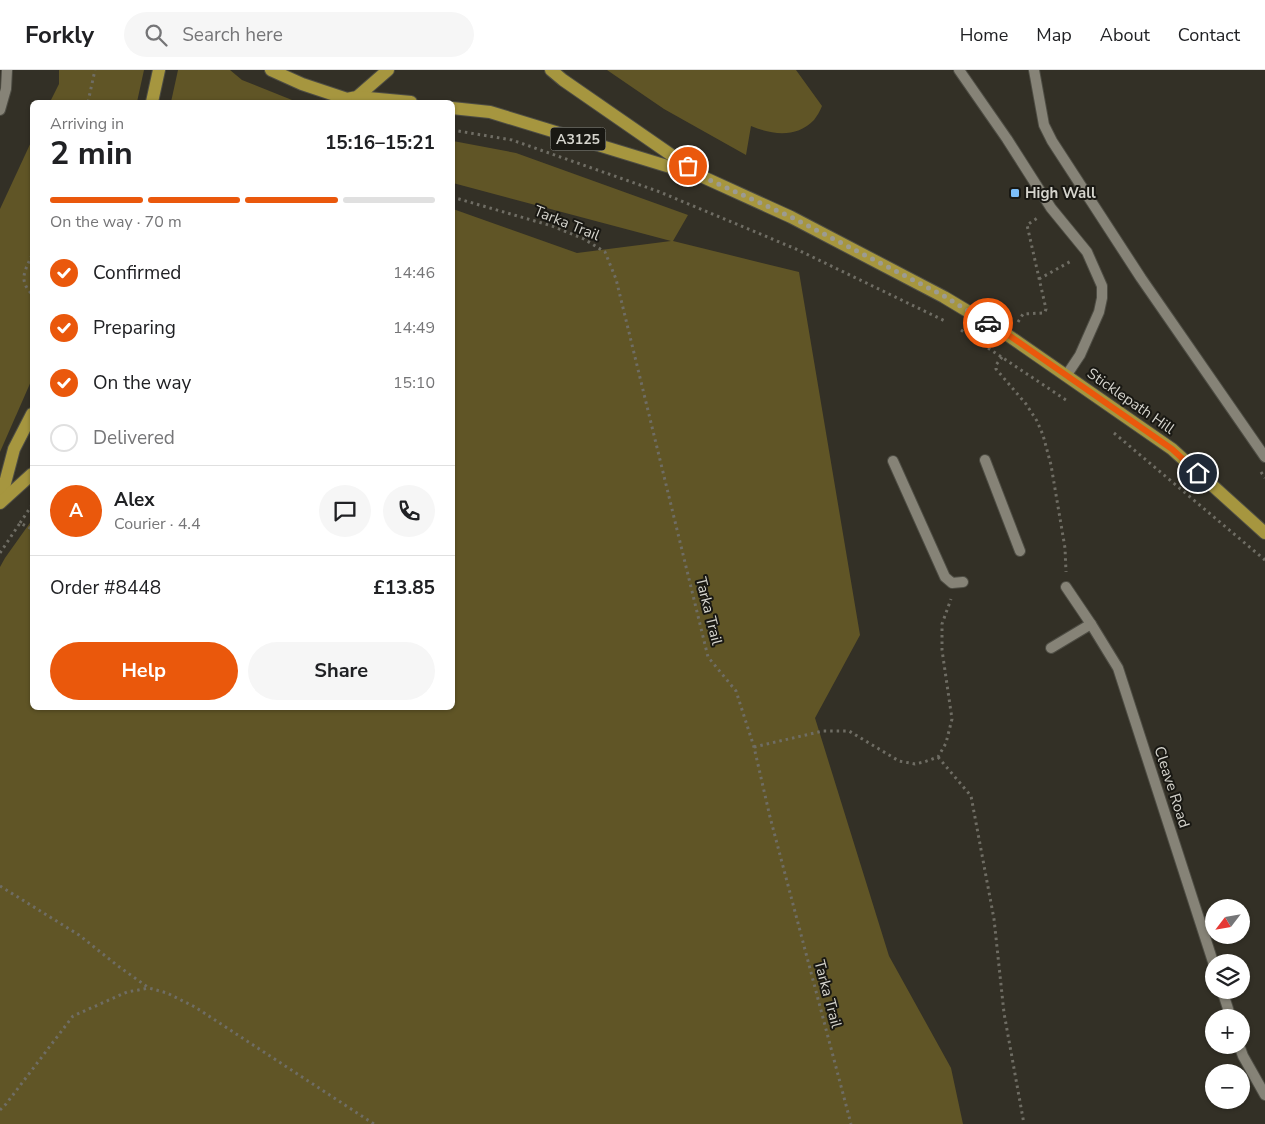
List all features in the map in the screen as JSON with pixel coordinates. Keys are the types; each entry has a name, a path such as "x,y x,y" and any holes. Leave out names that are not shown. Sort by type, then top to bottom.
{"main road":[{"path":"152,100 159,70"},
{"path":"272,70 302,84 349,100 388,70"},
{"name":"A3125","path":"551,70 703,177"},
{"name":"A3125","path":"455,108 490,112 703,177 791,217 944,296 1010,336 1066,376"},
{"name":"Sticklepath Hill","path":"1066,376 1172,449 1265,533"},
{"path":"0,502 14,449 30,418"},
{"path":"0,502 30,476"}],"street":[{"path":"0,110 6,89 7,70"},
{"name":"Sticklepath Hill","path":"959,70 1007,139 1051,208 1087,252 1102,286 1099,312 1080,355 1066,376"},
{"path":"1034,70 1044,125 1052,141 1141,278 1265,457"},
{"path":"985,460 1020,550"},
{"path":"893,461 945,577 952,582 962,582"},
{"name":"Cleave Road","path":"1066,587 1118,668 1210,954"},
{"path":"1051,648 1091,624"},
{"path":"1242,1054 1265,1095"}],"path":[{"path":"88,100 95,70"},
{"path":"455,130 512,140 660,192 796,249 950,323"},
{"name":"Tarka Trail","path":"455,197 552,226 584,239 604,252 616,279 708,657 736,691 754,748 770,817 850,1124"},
{"path":"1051,208 1027,225 1046,309 1045,312 1023,314 1010,336 996,368 1026,404 1043,435 1052,465 1065,548 1066,587"},
{"path":"1039,280 1087,252"},
{"path":"30,260 23,278 30,292"},
{"path":"958,328 1073,404"},
{"path":"1113,432 1265,560"},
{"path":"0,553 30,508"},
{"path":"20,523 30,528"},
{"path":"754,748 823,731 849,731 899,761 915,764 938,757 946,742 952,719 942,650 942,624 954,592"},
{"path":"938,757 971,796 994,920 1004,1013 1024,1124"},
{"path":"0,886 78,935 149,988 195,1007 374,1124"},
{"path":"0,1110 73,1016 126,992 149,988"}],"shaded area":[{"path":"59,70 144,70 137,100 51,100 59,84"},
{"path":"178,70 230,70 242,80 292,100 171,100"},
{"path":"607,70 796,70 822,106 814,120 800,130 776,133 751,126 746,155 664,109"},
{"path":"455,141 516,153 688,215 673,241 799,272 860,635 815,718 889,956 951,1068 963,1124 0,1124 0,567 30,523 30,710 455,710 455,210 577,253 671,241 455,184"},
{"path":"30,144 30,384 0,452 0,209"}],"way so far":[{"path":"688,166 703,177 791,217 944,296 988,323"}],"place":[{"name":"High Wall","path":"1015,193"}],"route":[{"path":"988,323 1010,336 1172,449 1198,473"}]}
